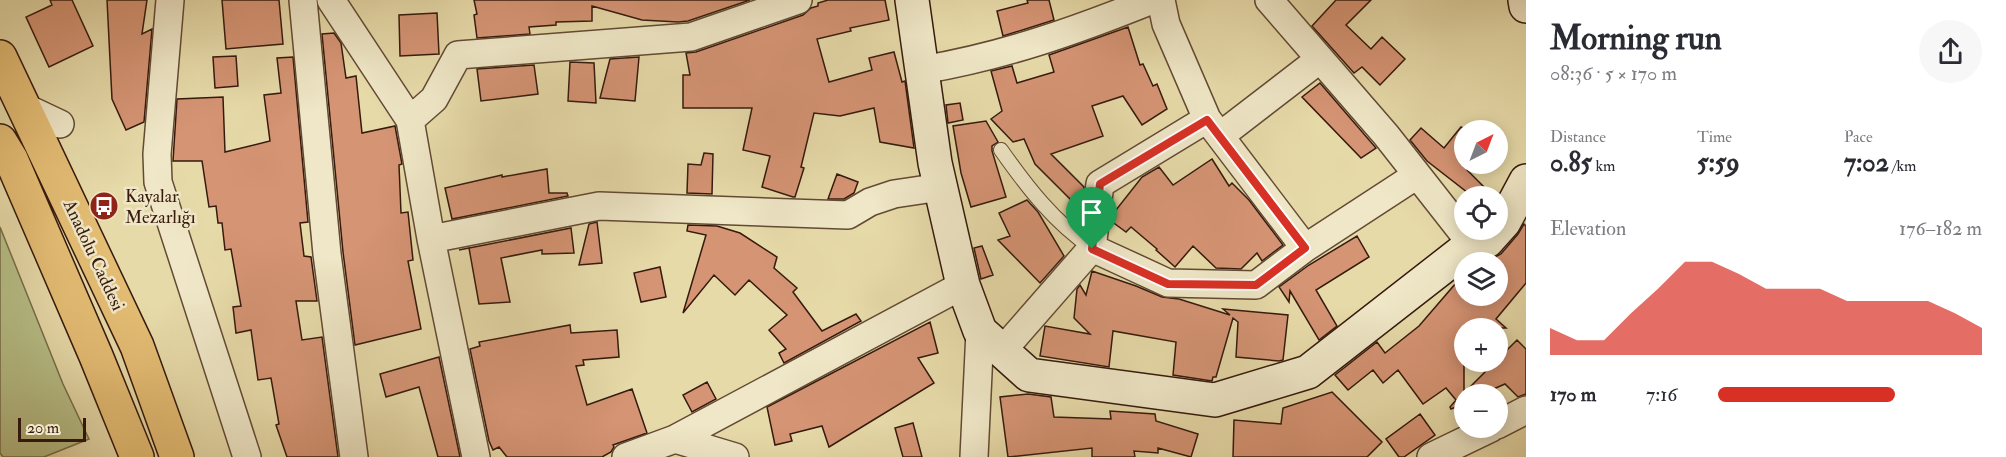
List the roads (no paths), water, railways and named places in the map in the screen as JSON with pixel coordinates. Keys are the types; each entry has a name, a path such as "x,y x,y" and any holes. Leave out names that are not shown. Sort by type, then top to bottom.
{"highway":[{"name":"Anadolu Caddesi","path":"0,57 137,346 177,457"},
{"name":"Anadolu Caddesi","path":"0,141 11,159 92,345 137,457"}],"street":[{"path":"170,0 157,154 158,182 247,457"},
{"path":"303,0 327,254 354,457"},
{"path":"331,0 410,120 431,239 477,457"},
{"path":"410,120 434,99 458,55 691,37 798,0"},
{"path":"912,0 935,163 963,285 991,341 1029,375 1215,400 1308,372 1462,252 1470,242 1487,241 1504,222 1526,181"},
{"path":"922,70 962,63 1035,44 1152,0"},
{"path":"1161,0 1166,24 1214,128 1305,248"},
{"path":"1269,0 1417,175 1470,242"},
{"path":"1525,0 1526,6"},
{"path":"974,457 991,341 1092,249 1100,184 1214,128 1320,59"},
{"path":"24,107 60,124"},
{"path":"1092,249 1168,284 1256,285 1305,248 1417,175"},
{"path":"431,239 599,206 848,215 870,202 894,194 941,187"},
{"path":"651,451 963,285"},
{"path":"1508,419 1526,410"},
{"path":"1431,457 1470,438"},
{"path":"651,451 735,457"}],"lane":[{"path":"1001,150 1049,212 1092,249"}],"place":[{"name":"Kayalar Mezarlığı","path":"104,206"}]}
